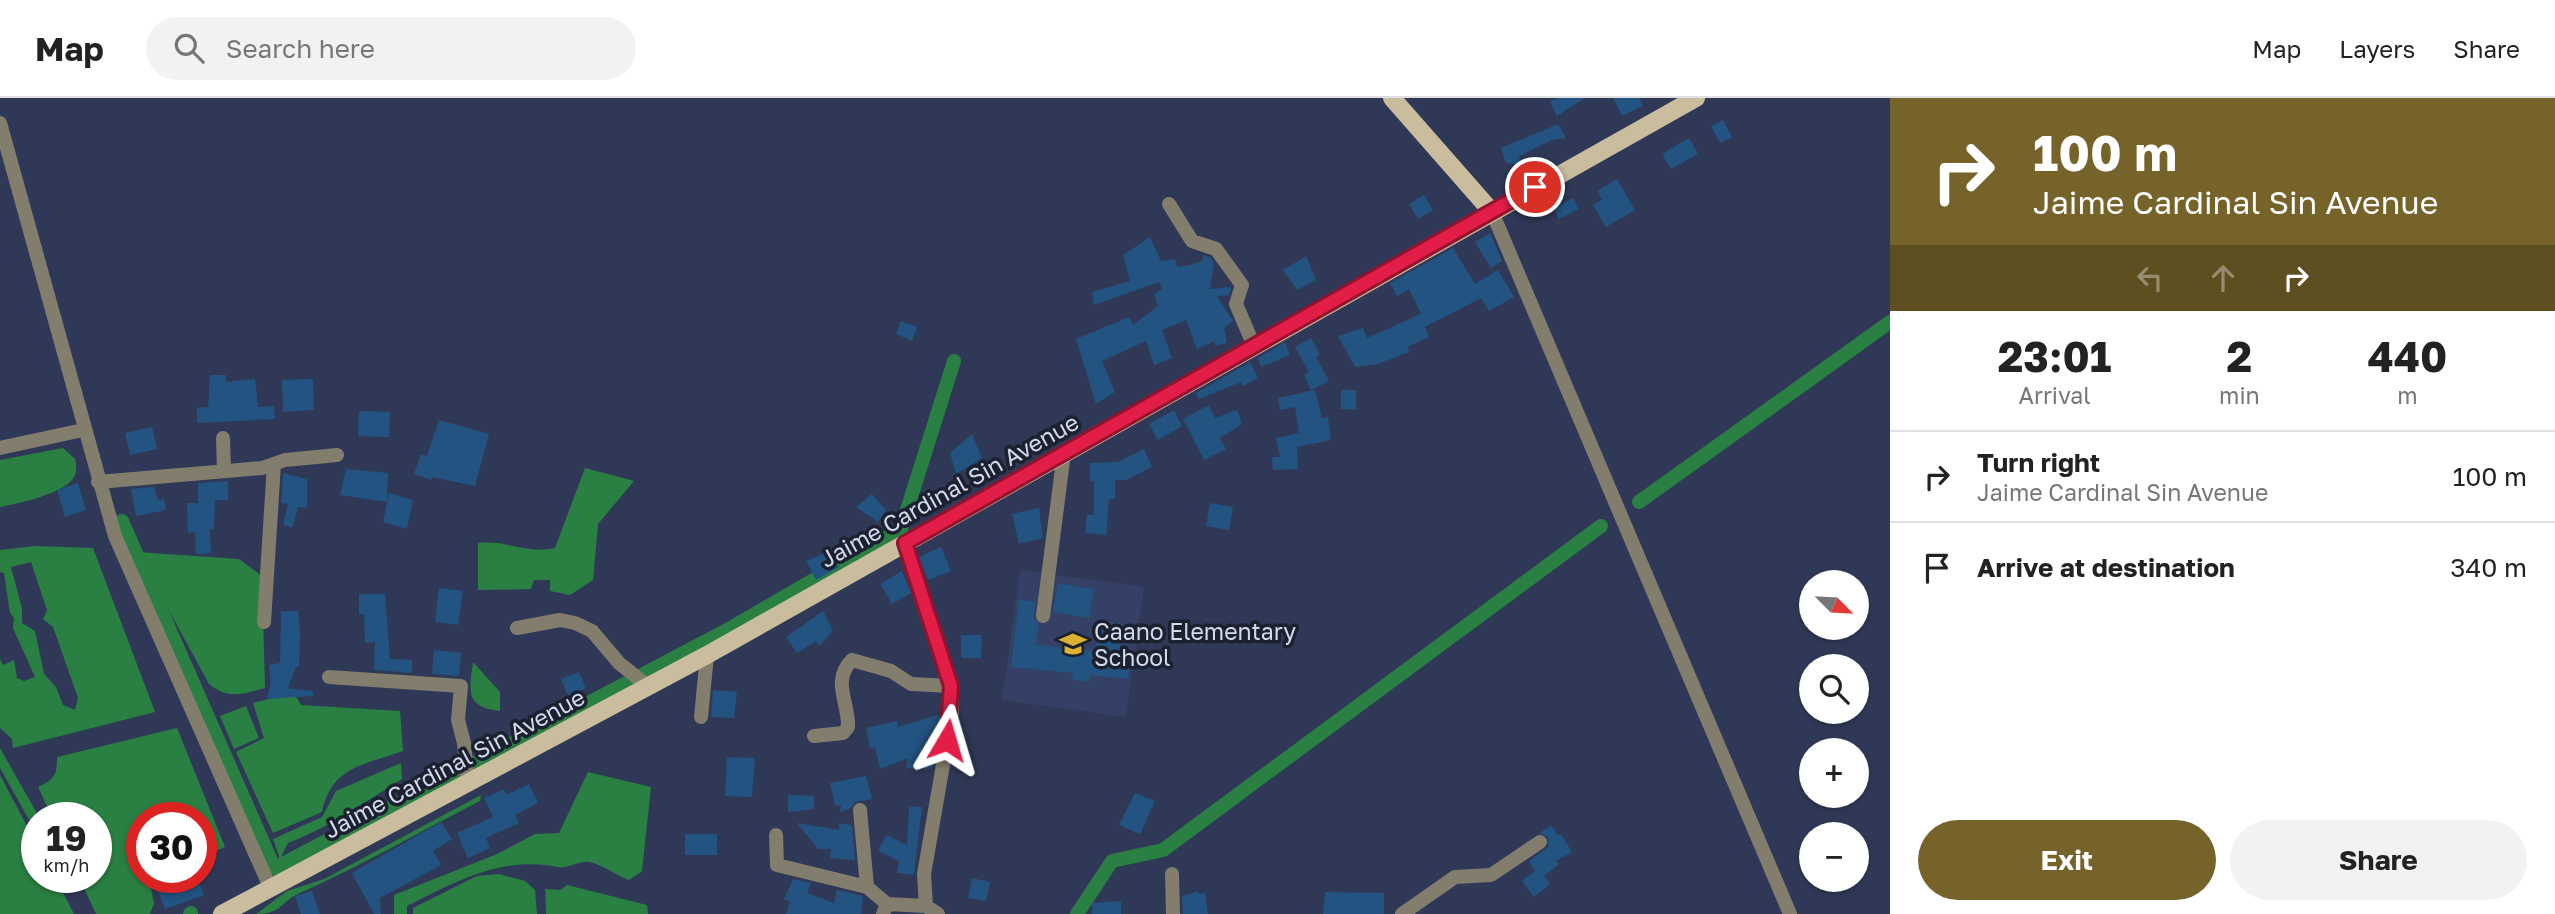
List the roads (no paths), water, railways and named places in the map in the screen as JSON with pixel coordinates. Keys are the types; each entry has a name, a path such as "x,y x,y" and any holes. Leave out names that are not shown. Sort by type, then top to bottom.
{"main road":[{"path":"1392,98 1492,212"},
{"name":"Jaime Cardinal Sin Avenue","path":"222,914 707,655 1696,98"}],"street":[{"path":"0,123 97,482 115,536 270,887"},
{"path":"1169,205 1192,241 1216,249 1242,285 1236,304 1254,346"},
{"path":"1492,212 1790,914"},
{"path":"0,448 83,430"},
{"path":"223,438 224,470"},
{"path":"1043,616 1064,453"},
{"path":"97,482 262,468 337,455"},
{"path":"264,622 274,464"},
{"path":"860,810 867,887 885,909 932,910 924,874 952,713 951,686 905,543"},
{"path":"517,628 560,620 575,623 592,631 619,663 649,687"},
{"path":"701,717 707,655"},
{"path":"814,736 843,733 848,727 840,682 844,668 852,660 891,671 911,684 951,686"},
{"path":"329,677 461,685 458,720 464,743 468,782"},
{"path":"776,835 777,865 867,887"},
{"path":"1402,914 1455,877 1491,875 1540,842"},
{"path":"1172,874 1173,914"}],"waterway":[{"path":"1639,502 1890,322"},
{"path":"277,867 729,629 901,529 954,361"},
{"path":"122,521 273,865 280,872"},
{"path":"1077,914 1112,861 1163,850 1601,526"}],"place":[{"name":"Caano Elementary School","path":"1073,644"}]}
